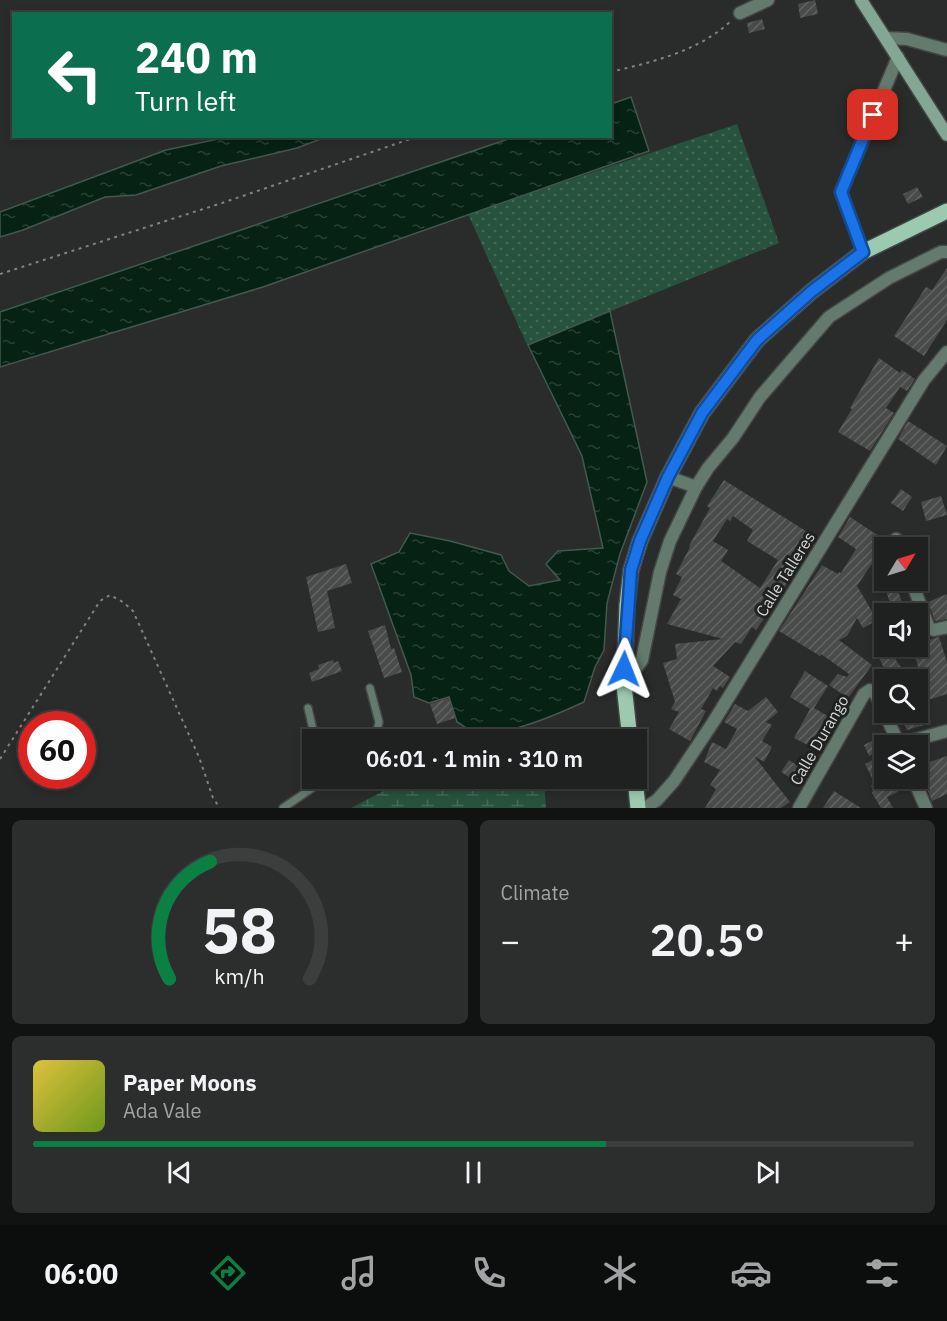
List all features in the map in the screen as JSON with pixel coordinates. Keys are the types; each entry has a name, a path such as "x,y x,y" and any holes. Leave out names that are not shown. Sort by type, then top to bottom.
{"main road":[{"path":"861,0 947,135"},
{"path":"629,729 624,685 627,605 631,570 640,541 668,477 702,413 757,340 812,291 863,252 947,211"},
{"path":"636,789 638,808"}],"street":[{"path":"740,13 768,0"},
{"path":"886,38 907,39 947,50"},
{"path":"863,252 841,192 898,57"},
{"path":"624,685 642,660 660,572 670,541 708,468 760,397 829,316 889,278 941,252 947,252"},
{"name":"Calle Talleres","path":"645,808 657,800 674,781 714,721 924,380 947,352"},
{"path":"668,477 696,488"},
{"path":"915,591 929,628 934,630 947,627"},
{"name":"Calle Durango","path":"799,808 864,694 870,690 875,693 895,735"},
{"path":"928,737 947,731"},
{"path":"918,789 926,808"}],"lane":[{"path":"370,688 379,722 377,729"},
{"path":"308,708 313,729"},
{"path":"283,808 311,789"}],"path":[{"path":"612,72 644,64 700,44 724,28 740,13"},
{"path":"0,274 222,203 413,138"},
{"path":"0,759 100,601 110,595 133,611 199,757 213,798 220,808"}],"green space":[{"path":"737,124 779,243 527,345 468,214"},
{"path":"387,789 545,789 546,808 351,808"}],"water":[{"path":"631,97 649,151 263,287 0,367 0,312 511,138 612,138 612,104"},
{"path":"223,138 323,138 297,148 221,166 136,195 105,197 0,237 0,212 166,150"},
{"path":"610,311 647,482 620,554 607,603 604,650 595,667 584,702 512,729 468,729 457,722 449,697 429,703 414,697 411,675 371,564 399,552 410,533 501,555 509,571 529,586 560,580 546,564 558,551 603,548 582,456 528,345"}],"building":[{"path":"815,0 818,14 800,18 798,4"},
{"path":"762,19 765,29 749,33 747,23"},
{"path":"917,187 923,197 908,204 903,194"},
{"path":"947,268 947,320 924,356 894,336 926,287 932,290"},
{"path":"879,358 900,373 902,370 915,379 907,391 900,387 886,408 894,413 870,451 838,432"},
{"path":"908,421 947,446 936,465 898,439"},
{"path":"724,480 814,536 779,597 756,630 752,627 741,644 735,642 713,666 730,677 723,688 720,686 717,691 713,688 701,709 706,711 690,741 669,729 679,712 671,709 675,702 663,663 677,659 675,644 723,639 667,624 681,599 673,595 682,577 676,574 710,508 707,506","holes":["733,516 753,530 747,541 778,560 760,588 721,561 728,550 713,541 727,519 730,521"]},
{"path":"901,489 912,497 903,511 891,503"},
{"path":"941,496 947,515 926,521 921,502"},
{"path":"850,517 880,537 874,537 874,564 873,562 857,586 874,615 874,619 863,628 857,618 847,636 839,640 872,665 848,698 829,685 838,674 847,677 849,674 821,654 820,656 779,631 822,565 838,574 841,573 856,549 838,537"},
{"path":"346,564 352,583 327,591 335,628 318,632 306,577"},
{"path":"886,591 898,591 902,603 890,603"},
{"path":"947,594 947,619 935,621 928,602"},
{"path":"385,625 391,649 394,648 402,672 384,678 368,631"},
{"path":"939,637 947,662 947,694 928,700 928,669 919,669 915,657 928,657 928,640"},
{"path":"894,657 902,669 884,669 879,658"},
{"path":"333,660 334,663 338,661 342,671 312,682 309,673 319,669 318,665"},
{"path":"805,671 828,686 814,708 836,721 823,745 814,740 810,746 794,738 810,709 790,697"},
{"path":"766,697 778,712 766,722 772,725 762,741 772,747 764,762 754,756 790,802 781,808 705,808 716,789 710,785 720,770 704,762 712,742 726,749 737,729 724,722 735,704 748,711"},
{"path":"449,698 455,718 437,724 430,704"},
{"path":"928,714 931,723 907,730 903,723 928,723"},
{"path":"874,740 874,754 869,756 864,745"},
{"path":"947,756 947,794 932,801 927,789 928,763"},
{"path":"789,760 804,770 797,782 781,772"},
{"path":"874,760 874,782 865,764"},
{"path":"874,784 874,789 897,789 898,792 887,797 893,808 881,808 872,793 874,791 871,786"},
{"path":"834,791 861,808 823,808"}],"route":[{"path":"624,669 631,570 640,541 668,477 702,413 757,340 812,291 863,252 841,192 873,115"}]}
